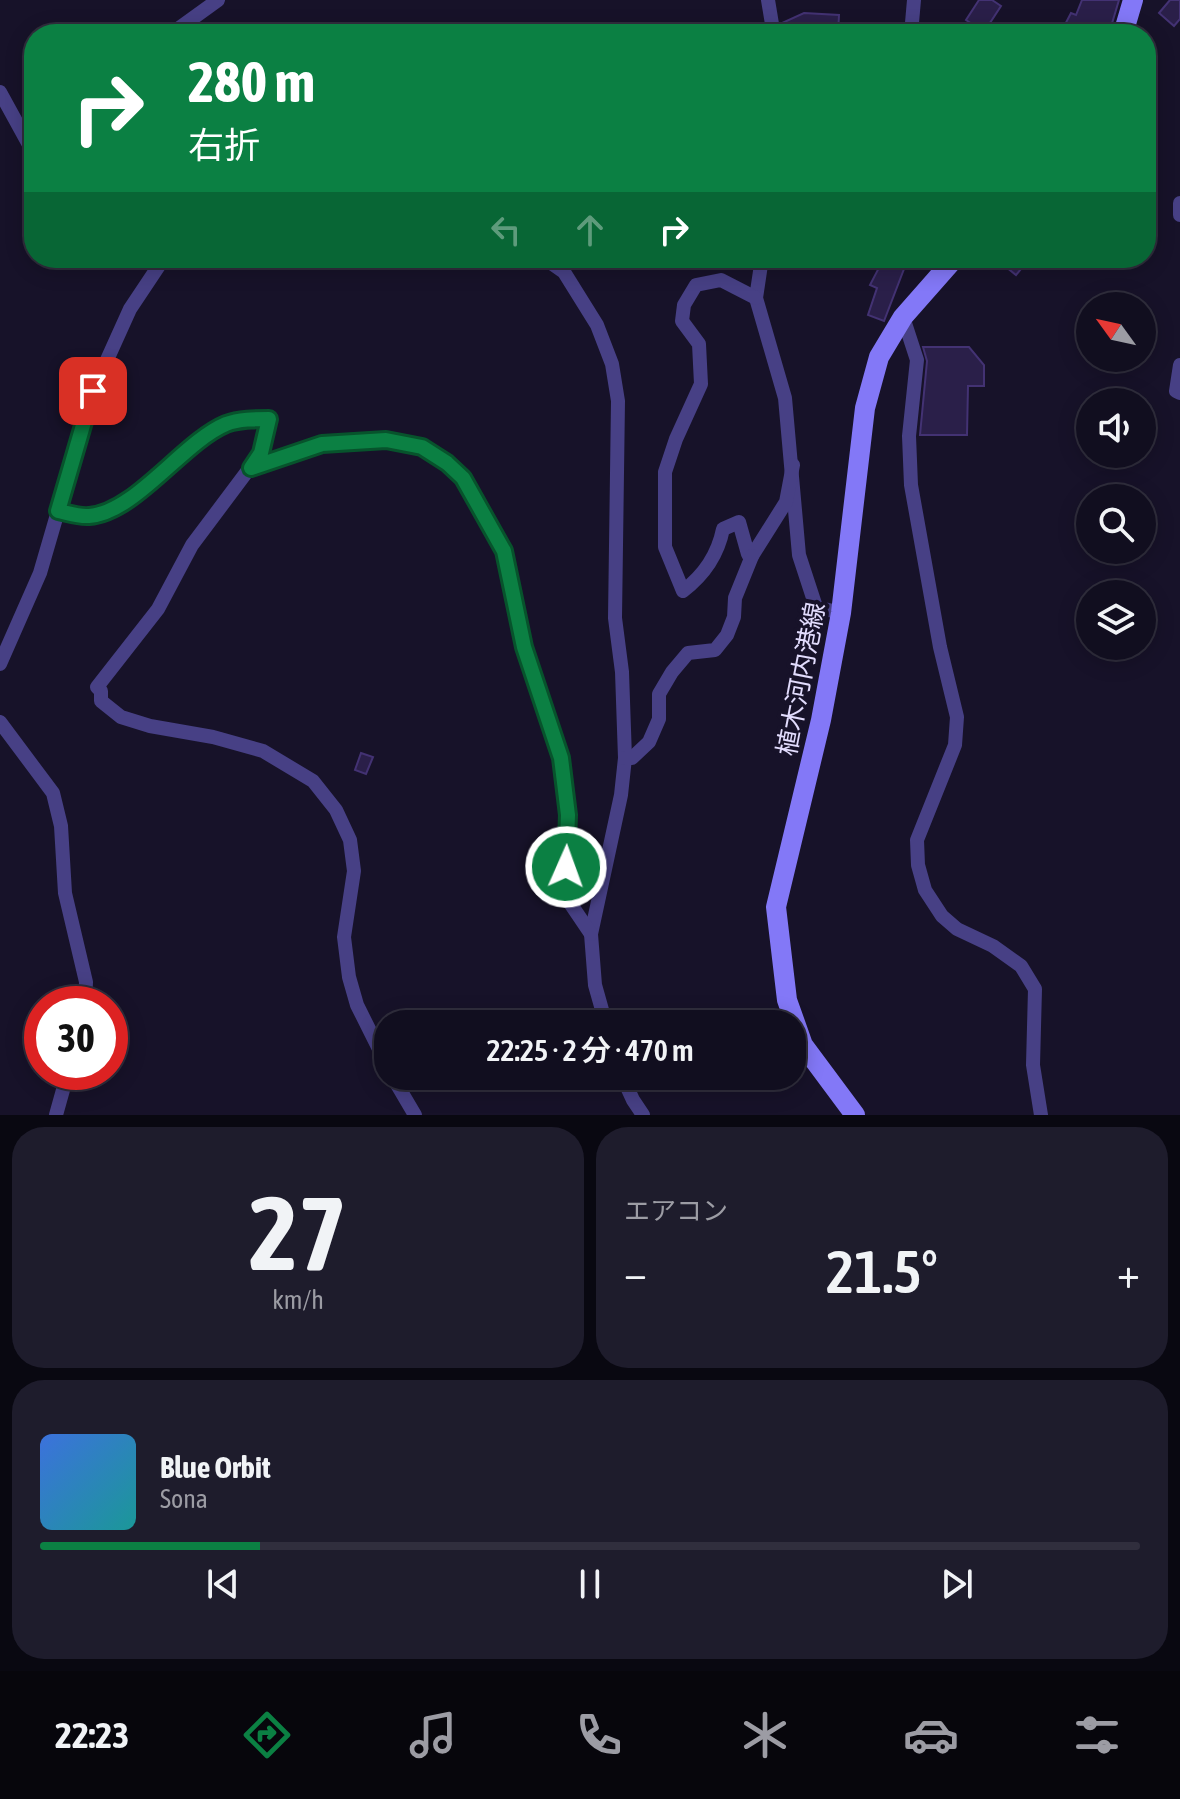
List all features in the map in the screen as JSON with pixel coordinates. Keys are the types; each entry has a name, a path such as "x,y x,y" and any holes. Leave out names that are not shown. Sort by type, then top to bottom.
{"main road":[{"path":"1126,24 1133,0"},
{"name":"植木河内港線","path":"855,1115 803,1045 787,1000 776,907 821,720 841,613 865,408 879,357 903,317 946,268"}],"street":[{"path":"185,24 218,0"},
{"path":"768,0 772,24"},
{"path":"912,24 914,0"},
{"path":"0,92 24,136"},
{"path":"1180,203 1180,215"},
{"path":"0,664 40,573 93,391 130,309 157,268"},
{"path":"558,268 564,272 597,325 612,364 618,401 615,618 622,672 625,758 621,795 591,934 595,985 602,1010"},
{"path":"760,268 756,298 785,398 799,555 816,607 841,613"},
{"path":"752,556 748,554 739,522 723,529 719,547 698,580 683,591 665,547 664,515 665,472 701,384 699,344 682,321 684,305 696,285 721,280 756,298"},
{"path":"903,317 917,360 909,436 911,485 940,647 957,717 955,745 917,840 918,865 925,890 942,916 957,929 993,946 1021,966 1035,989 1033,1065 1041,1115"},
{"path":"1180,365 1176,391 1180,393"},
{"path":"58,511 86,517 108,512 164,472 176,458 225,425 251,419 269,419 261,453 192,545 158,609 97,687 101,691 101,701 121,717 263,751 313,781 336,810 350,840 354,871 344,937 349,977 357,1005 374,1039"},
{"path":"251,468 322,444 386,440 422,447 463,478 504,551 524,647 561,758 568,815 568,900 591,934"},
{"path":"625,758 632,758 649,742 659,719 659,694 672,672 688,653 715,650 727,635 734,617 735,598 752,556 786,502 793,465"},
{"path":"0,722 53,793 61,826 67,904 86,986"},
{"path":"56,1115 63,1090"},
{"path":"400,1090 415,1115"},
{"path":"628,1090 643,1115"}],"building":[{"path":"979,0 992,0 1001,6 989,24 972,24 966,20"},
{"path":"1082,0 1119,0 1112,24 1065,24 1071,13 1076,15"},
{"path":"1170,0 1180,0 1180,19 1174,26 1159,13"},
{"path":"804,13 839,15 839,24 782,23"},
{"path":"879,268 904,269 884,321 868,315 877,288 870,285"},
{"path":"1007,268 1022,268 1016,275"},
{"path":"923,347 969,347 984,365 984,386 968,386 967,435 920,435 927,361"},
{"path":"361,753 373,757 366,774 355,770"}],"route":[{"path":"93,391 58,511 86,517 108,512 164,472 176,458 225,425 251,419 269,419 261,453 251,468 322,444 386,440 422,447 463,478 504,551 524,647 561,758 568,815 566,867"}]}
